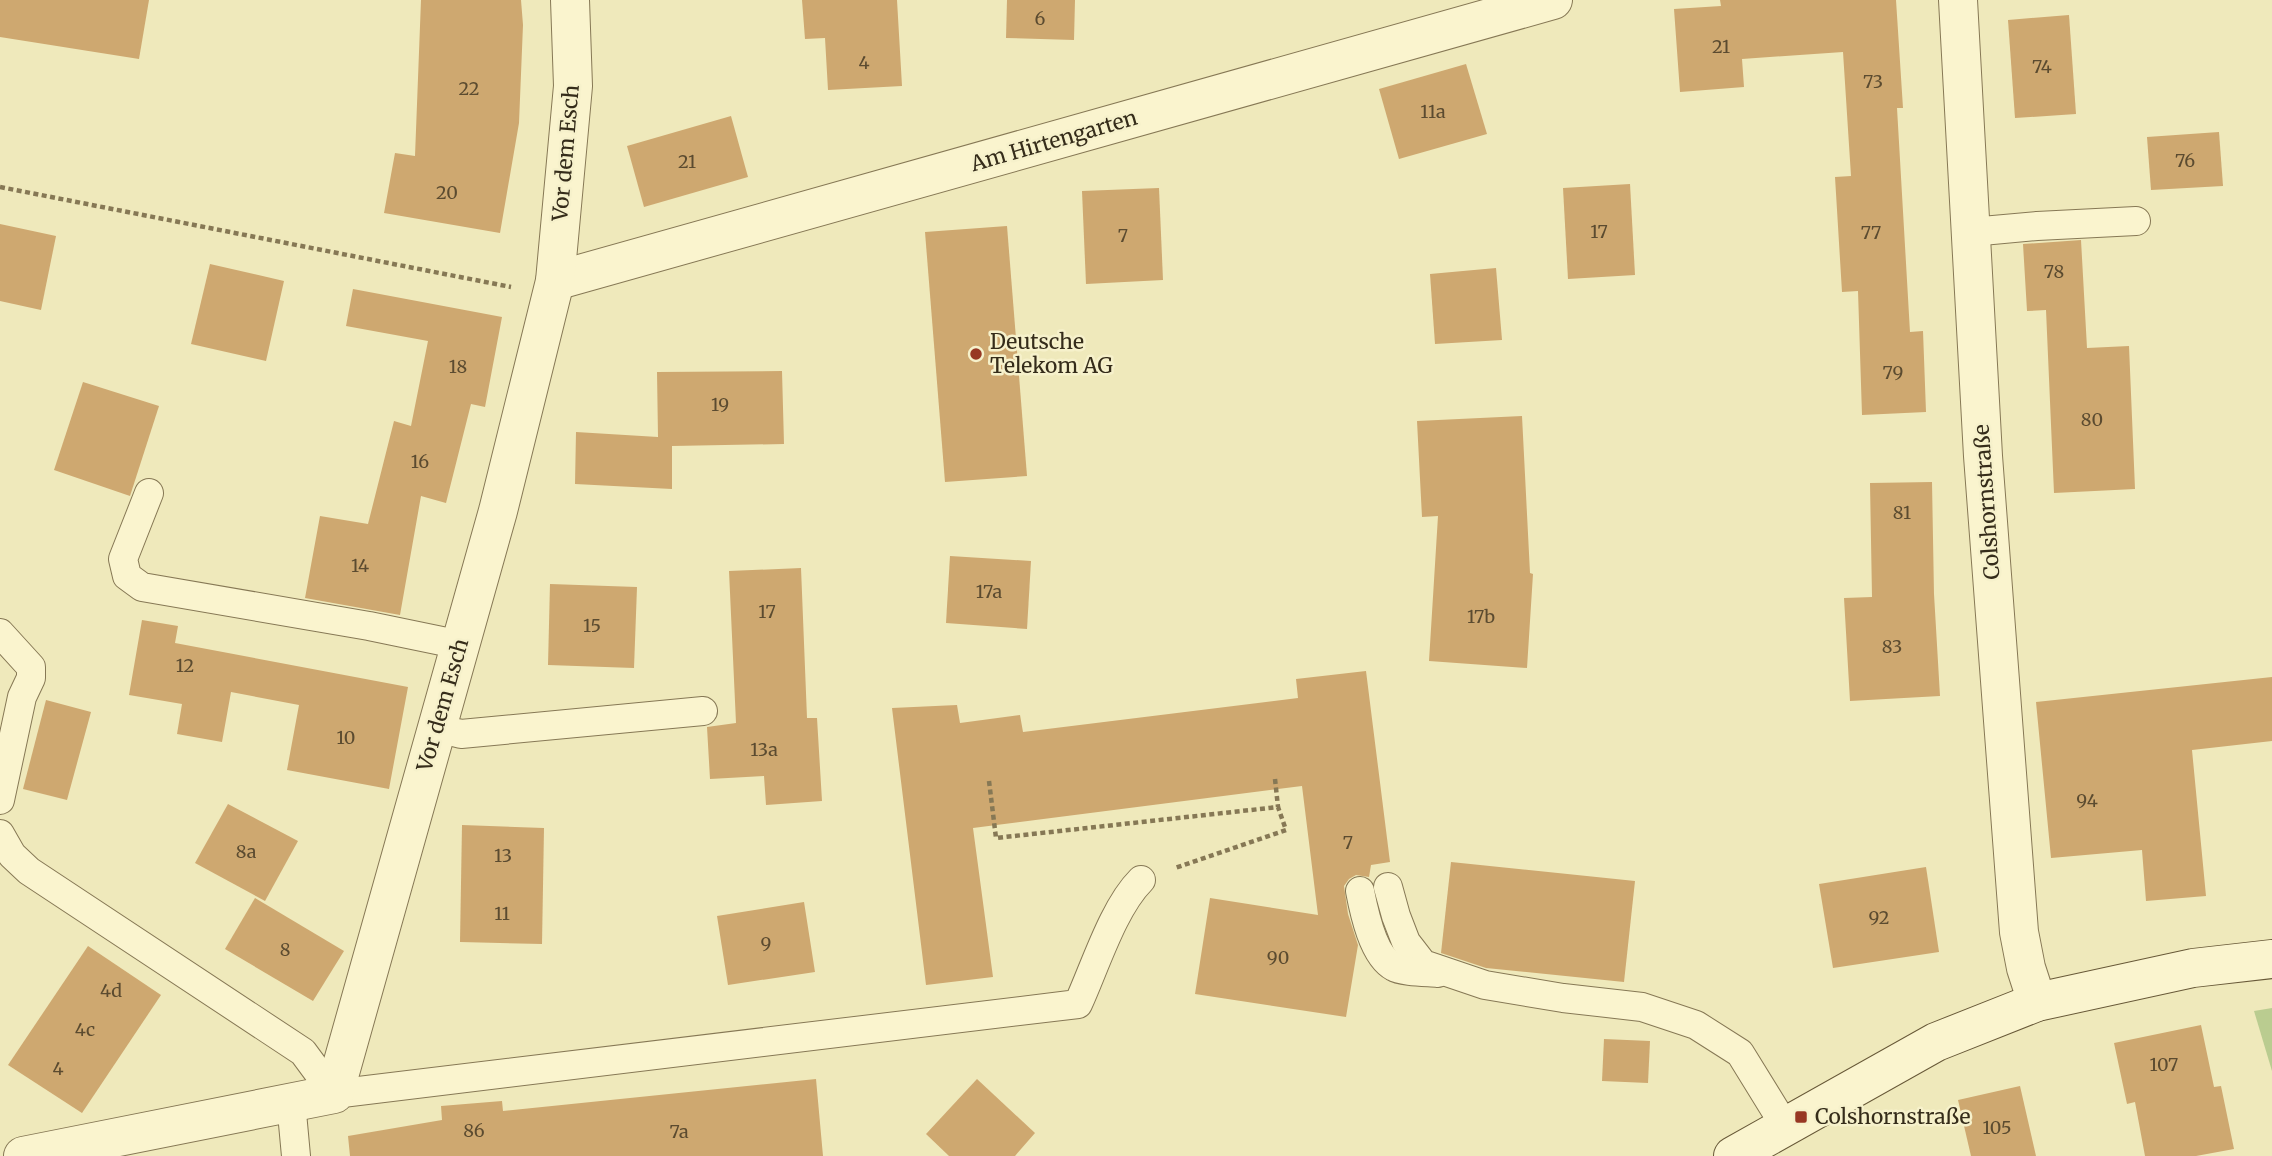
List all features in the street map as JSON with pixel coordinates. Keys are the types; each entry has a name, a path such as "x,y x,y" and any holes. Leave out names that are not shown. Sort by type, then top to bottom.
{"street":[{"name":"Vor dem Esch","path":"334,1094 498,511 554,288 573,86 570,0"},
{"name":"Am Hirtengarten","path":"554,288 1553,0"},
{"name":"Colshornstraße","path":"1958,0 1983,456 2019,932 2026,968 2037,1002"},
{"path":"1733,1156 1936,1042 2037,1002 2166,973 2272,959"},
{"path":"23,1156 334,1094"}],"lane":[{"path":"1971,232 2136,221"},
{"path":"149,493 123,559 127,576 142,587 369,626 461,645"},
{"path":"0,633 31,667 31,678 22,697 0,800"},
{"path":"437,728 461,734 703,711"},
{"path":"0,834 12,855 29,871 303,1052 334,1094 1079,1004 1121,908 1141,880"},
{"path":"1388,887 1406,942 1423,964 1485,985 1642,1007 1696,1025 1740,1053 1785,1126"},
{"path":"1360,891 1372,936 1382,956 1394,968 1456,975"},
{"path":"291,1102 296,1156"}],"path":[{"path":"0,187 554,288"},
{"path":"1141,880 1286,830 1278,807 1275,779"},
{"path":"989,781 996,838 1278,807"}],"green space":[{"path":"2272,1008 2272,1071 2254,1011"}],"building":[{"path":"0,0 149,0 139,59 0,37"},
{"path":"421,0 521,0 523,25 519,123 500,233 384,213 395,153 415,156"},
{"path":"802,0 897,0 902,86 828,90 825,38 805,39"},
{"path":"1007,0 1075,0 1074,40 1006,38"},
{"path":"1720,0 1896,0 1903,108 1897,108 1910,332 1923,331 1926,412 1862,415 1858,291 1842,292 1835,177 1851,176 1843,52 1742,59 1744,87 1680,92 1674,9 1721,6"},
{"path":"2069,15 2076,114 2015,118 2008,20"},
{"path":"1466,64 1487,134 1399,159 1379,89"},
{"path":"731,116 748,177 644,207 627,146"},
{"path":"2219,132 2223,186 2151,190 2147,137"},
{"path":"1630,184 1635,275 1568,279 1563,188"},
{"path":"1159,188 1163,280 1086,284 1082,191"},
{"path":"0,224 56,236 41,310 0,301"},
{"name":"Deutsche Telekom AG","path":"1007,226 1027,476 945,482 925,232"},
{"path":"2081,240 2087,348 2129,346 2135,489 2054,493 2046,310 2027,311 2023,244"},
{"path":"210,264 284,281 266,361 191,344"},
{"path":"1496,268 1502,340 1435,344 1430,274"},
{"path":"353,289 502,317 485,407 471,404 446,503 421,496 400,615 305,598 320,516 368,524 394,421 411,426 428,341 346,326"},
{"path":"782,371 784,444 672,446 672,489 575,484 576,432 658,437 657,372"},
{"path":"83,382 159,406 130,496 54,470"},
{"path":"1522,416 1530,573 1533,574 1527,668 1429,661 1438,516 1422,517 1417,421"},
{"path":"1932,482 1934,594 1940,696 1850,701 1844,598 1872,597 1870,483"},
{"path":"950,556 1031,561 1027,629 946,623"},
{"path":"801,568 807,718 817,718 822,801 766,805 764,776 710,779 707,727 736,723 729,571"},
{"path":"550,584 637,587 634,668 548,665"},
{"path":"142,620 178,626 175,643 408,687 389,789 287,770 299,705 231,692 222,742 177,734 182,704 129,695"},
{"path":"1366,671 1390,862 1371,865 1369,877 1356,875 1344,886 1348,914 1358,945 1346,1017 1195,994 1210,898 1318,915 1302,786 973,828 993,977 926,985 892,708 957,705 960,723 1020,715 1023,732 1298,698 1296,679"},
{"path":"2272,677 2272,741 2192,750 2206,896 2146,901 2142,850 2051,858 2036,702"},
{"path":"46,700 91,712 67,800 23,789"},
{"path":"228,804 298,841 265,901 195,863"},
{"path":"462,825 544,828 542,944 460,942"},
{"path":"1451,862 1635,881 1624,982 1486,968 1441,953"},
{"path":"1926,867 1939,952 1833,968 1819,884"},
{"path":"255,898 344,951 313,1001 225,949"},
{"path":"804,902 815,972 728,985 717,916"},
{"path":"88,946 161,995 82,1113 8,1065"},
{"path":"2201,1025 2214,1087 2221,1086 2234,1149 2196,1156 2145,1156 2135,1102 2127,1104 2114,1043"},
{"path":"1604,1039 1650,1041 1648,1083 1602,1081"},
{"path":"816,1079 823,1156 350,1156 348,1136 442,1120 441,1106 502,1101 503,1111"},
{"path":"977,1079 1035,1133 1015,1156 949,1156 926,1134"},
{"path":"2020,1086 2036,1156 1971,1156 1958,1100"}],"place":[{"name":"Deutsche Telekom AG","path":"976,354"},
{"name":"Colshornstraße","path":"1801,1117"}]}
